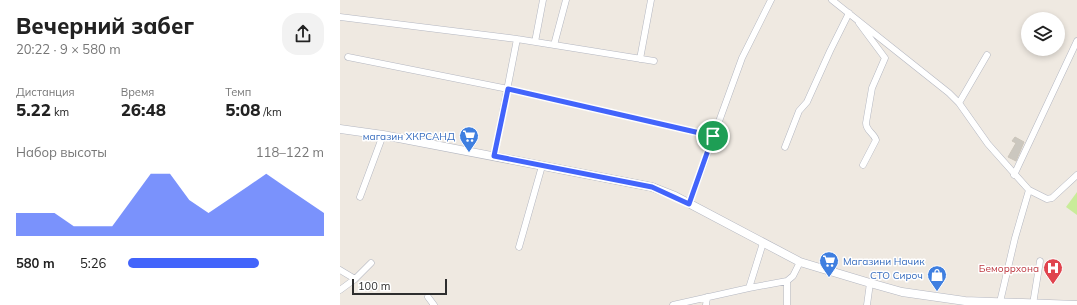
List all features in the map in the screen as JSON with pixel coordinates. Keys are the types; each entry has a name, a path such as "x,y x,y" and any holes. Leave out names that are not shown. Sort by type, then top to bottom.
{"street":[{"path":"535,42 543,0"},
{"path":"554,45 566,0"},
{"path":"640,59 651,0"},
{"path":"689,204 742,58 771,0"},
{"path":"832,0 927,74 959,103 972,124 1014,175 1029,190 1047,198 1052,198 1077,175"},
{"path":"785,147 799,111 806,102 849,13"},
{"path":"340,17 517,39 654,61"},
{"path":"856,18 885,58 872,88 866,123 867,128 876,140 863,165"},
{"path":"494,156 517,39"},
{"path":"1014,175 1077,41"},
{"path":"959,103 987,55"},
{"path":"348,57 508,89 713,136"},
{"path":"340,128 652,187 689,204 800,262 902,292 964,303 1000,302 1077,305"},
{"path":"360,197 383,135"},
{"path":"519,247 542,166"},
{"path":"1000,302 1006,271 1029,190"},
{"path":"749,288 763,243"},
{"path":"1033,304 1040,261"},
{"path":"672,305 787,281 793,276 800,262"},
{"path":"340,290 355,279 370,263"},
{"path":"340,270 355,279"},
{"path":"787,281 788,305"},
{"path":"867,305 870,283"},
{"path":"428,297 434,305"},
{"path":"706,305 707,297"}],"green space":[{"path":"1077,192 1077,215 1066,207"}],"building":[{"path":"1015,137 1024,142 1016,161 1008,157 1016,143 1012,141"}],"place":[{"name":"магазин ХКРСАНД","path":"469,153"},
{"name":"Магазини Начик","path":"829,278"},
{"name":"Беморрхона","path":"1053,285"},
{"name":"СТО Сироч","path":"937,292"}],"route":[{"path":"508,89 626,114 713,136 702,171 689,204 675,196 652,187 494,156 508,89"}]}
